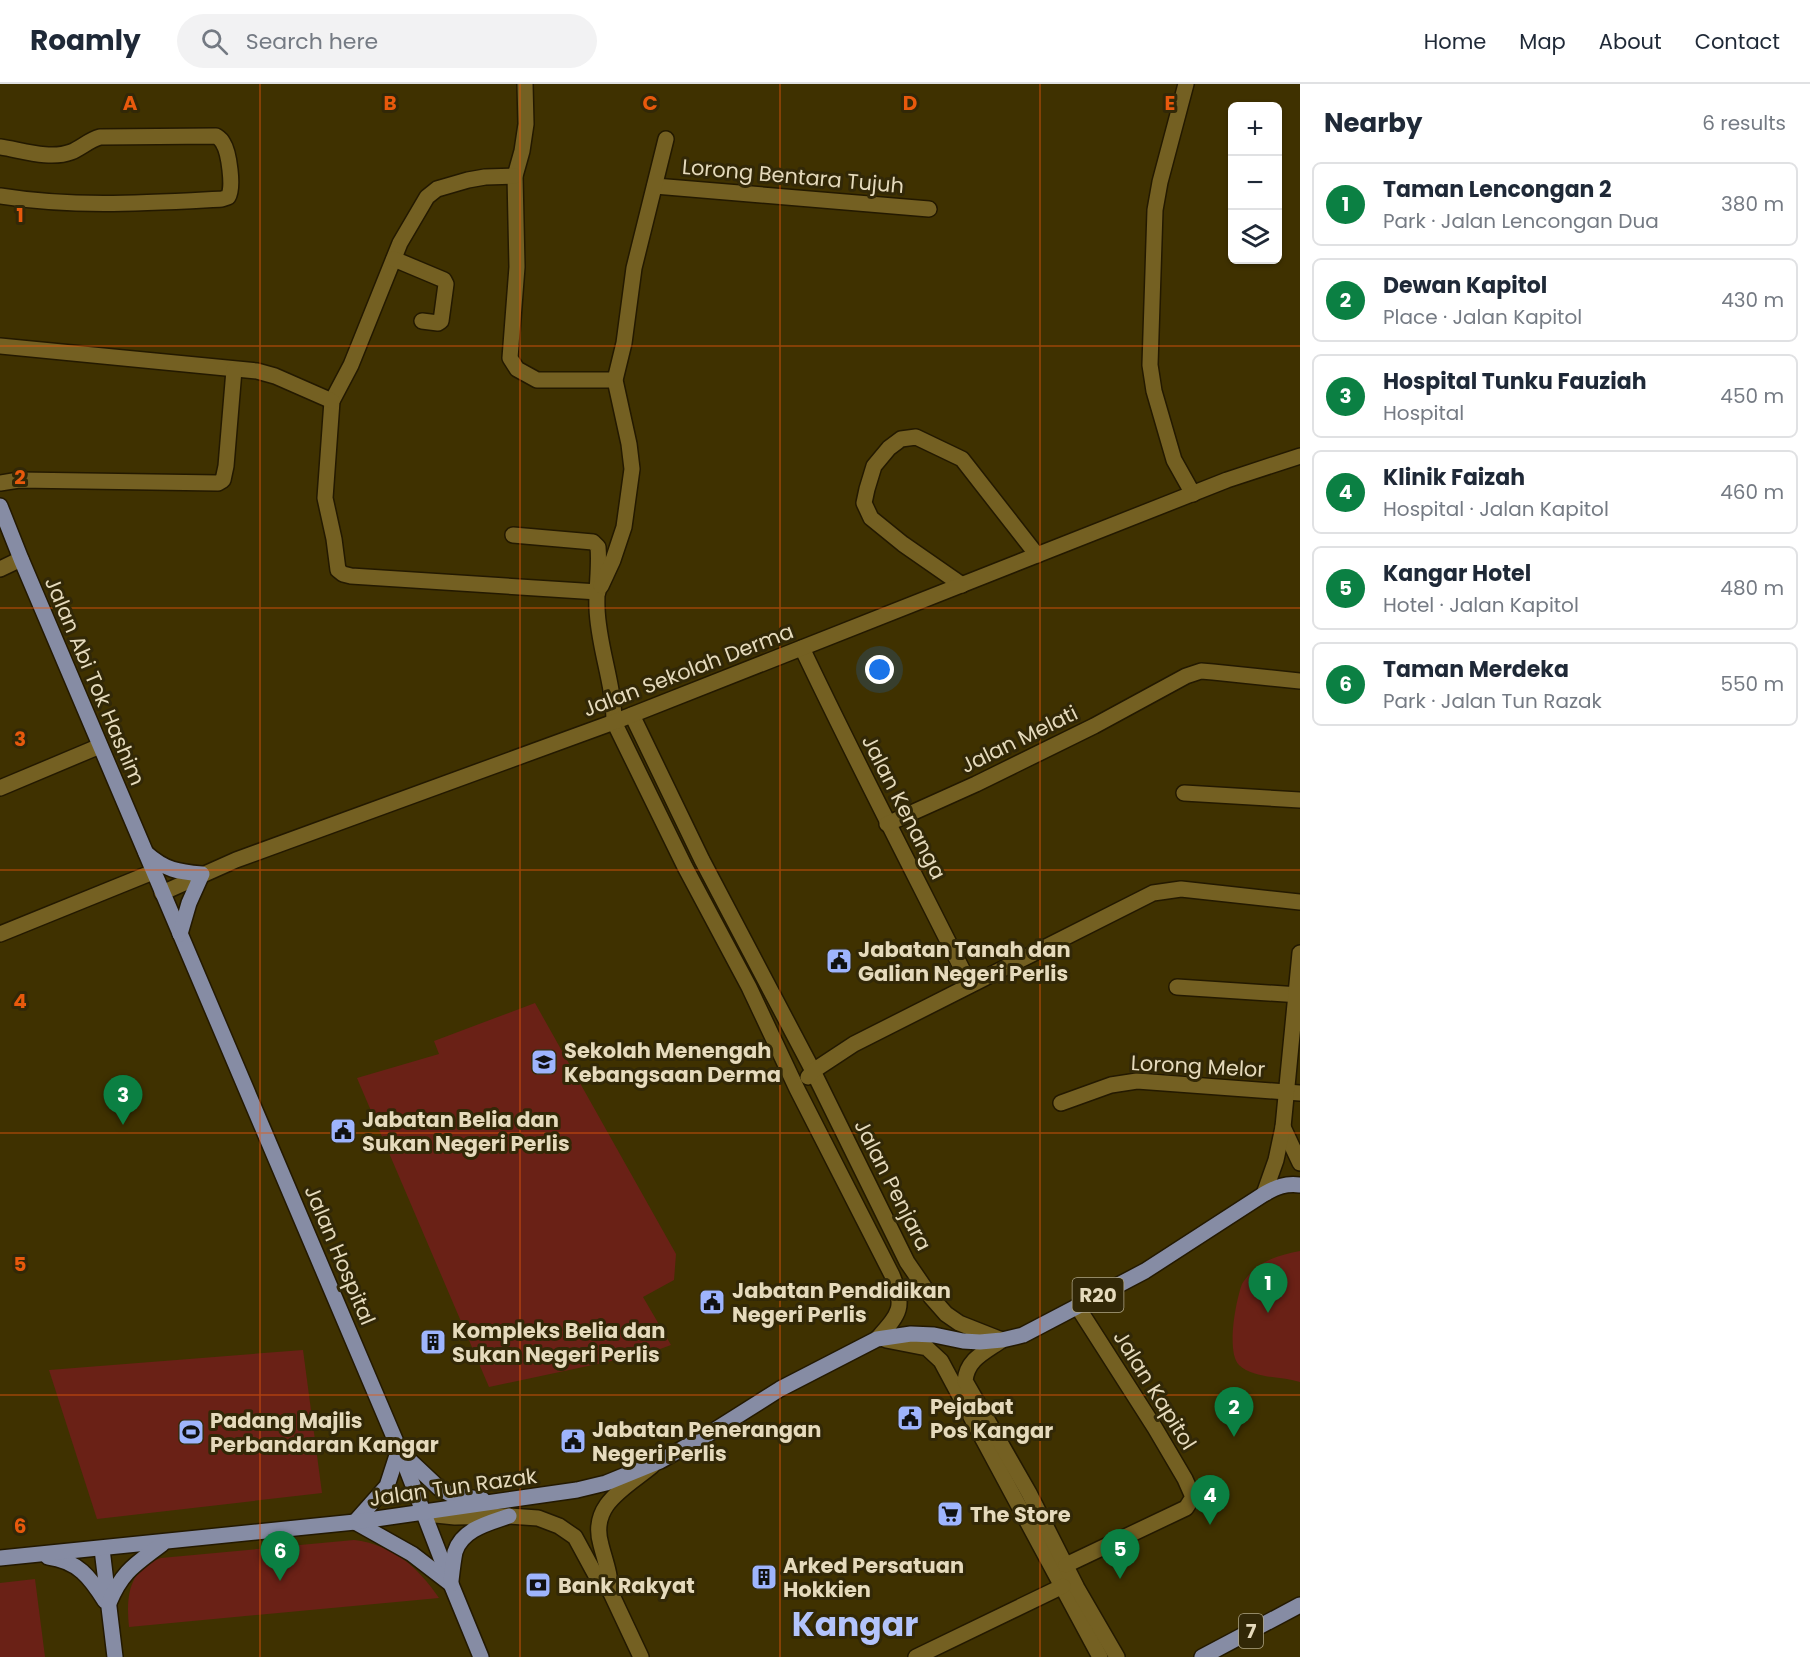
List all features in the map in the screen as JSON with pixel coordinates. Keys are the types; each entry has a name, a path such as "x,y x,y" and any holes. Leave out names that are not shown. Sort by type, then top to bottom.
{"main road":[{"name":"Jalan Abi Tok Hashim","path":"0,506 6,537 21,559 153,872"},
{"path":"144,851 171,870 202,874 189,903 180,934"},
{"name":"Jalan Hospital","path":"153,872 399,1449 481,1657"},
{"name":"R20","path":"877,1339 911,1334 934,1335 963,1341 1002,1340 1023,1335 1145,1270 1264,1194 1277,1187 1300,1185"},
{"name":"Jalan Tun Razak","path":"0,1558 163,1543 423,1514 578,1490 606,1483 660,1461 707,1436 780,1389 877,1339"},
{"path":"451,1584 412,1554 355,1522 387,1486 399,1449 420,1472 439,1488 450,1494 495,1503"},
{"path":"451,1584 455,1551 465,1535 480,1526 509,1516"},
{"path":"108,1606 116,1584 126,1572 163,1543"},
{"path":"102,1549 115,1657"},
{"path":"32,1555 56,1558 82,1571 90,1577 108,1606"},
{"name":"7","path":"1202,1657 1300,1605"}],"street":[{"path":"525,84 526,124 515,176 517,267 510,358 517,369 537,380 615,380"},
{"path":"1186,84 1160,182 1155,210 1150,365 1154,391 1173,460 1193,494"},
{"path":"0,147 52,155 68,153 100,137 216,136 224,142 231,188 228,197 222,199 104,205 40,202 0,196"},
{"path":"598,592 613,560 624,526 632,469 615,380 624,343 634,268 666,139"},
{"path":"515,176 468,180 432,192 422,203 394,259 351,365 332,401 325,498 334,539 336,563 338,570 343,574 384,579 598,592"},
{"name":"Lorong Bentara Tujuh","path":"655,186 928,209"},
{"path":"394,259 444,280 446,284 441,321 438,323 422,321"},
{"path":"0,346 257,371 275,376 332,401"},
{"path":"0,483 19,480 218,483 223,480 226,466 234,370"},
{"path":"962,585 903,544 871,518 864,503 874,466 901,439 916,437 962,459 1037,555"},
{"name":"Jalan Sekolah Derma","path":"162,893 236,860 378,810 401,799 632,715 1193,494 1300,446"},
{"name":"Jalan Sekolah Derma","path":"1227,480 1300,456"},
{"path":"513,535 592,542 598,547 596,608 614,703 614,722 684,867 749,987 797,1089 897,1288 900,1299 899,1308 894,1319 877,1339"},
{"path":"0,569 21,559"},
{"name":"Jalan Kenanga","path":"802,648 887,824 912,868 970,986"},
{"name":"Jalan Melati","path":"887,824 976,784 1094,726 1186,676 1201,671 1300,681"},
{"path":"614,703 632,715"},
{"name":"Jalan Penjara","path":"632,715 702,860 813,1071 907,1262 946,1314 959,1323 1002,1340"},
{"path":"0,788 100,746"},
{"path":"1184,793 1300,800"},
{"path":"0,934 153,872"},
{"path":"797,1089 813,1071 854,1044 1153,893 1181,889 1300,902"},
{"path":"1264,1194 1276,1160 1282,1127 1293,1092 1300,953"},
{"path":"1177,987 1298,995"},
{"name":"Lorong Melor","path":"1061,1103 1125,1082 1293,1092"},
{"path":"1282,1127 1300,1163"},
{"name":"Jalan Kapitol","path":"1066,1565 1186,1508 1193,1497 1151,1420 1077,1306"},
{"path":"877,1339 902,1341 927,1348 941,1361 1100,1657"},
{"path":"1002,1340 971,1362 966,1370 965,1381 1029,1493 1117,1657"},
{"path":"641,1657 610,1591 610,1581 598,1536 598,1523 603,1509 621,1491 660,1461"},
{"path":"423,1514 455,1517 538,1518 559,1526 575,1537 600,1583 610,1591"},
{"path":"916,1657 1063,1586"}],"shaded area":[{"path":"535,1003 676,1254 674,1280 643,1297 671,1345 649,1353 489,1387 357,1078 439,1054 434,1041"},
{"path":"1300,1251 1300,1382 1252,1373 1239,1365 1233,1349 1233,1326 1242,1284 1255,1269 1267,1261"},
{"name":"Padang Majlis Perbandaran Kangar","path":"303,1350 322,1493 97,1519 49,1370"},
{"path":"354,1540 381,1547 403,1559 422,1576 439,1598 129,1627 128,1605 132,1585 142,1569 161,1558"},
{"path":"35,1579 45,1657 0,1657 0,1583"}],"place":[{"name":"Jabatan Tanah dan Galian Negeri Perlis","path":"839,961"},
{"name":"Sekolah Menengah Kebangsaan Derma","path":"544,1062"},
{"name":"Hospital Tunku Fauziah","path":"123,1125"},
{"name":"Jabatan Belia dan Sukan Negeri Perlis","path":"343,1131"},
{"name":"Jabatan Pendidikan Negeri Perlis","path":"712,1302"},
{"name":"Taman Lencongan 2","path":"1268,1313"},
{"name":"Kompleks Belia dan Sukan Negeri Perlis","path":"433,1342"},
{"name":"Pejabat Pos Kangar","path":"910,1418"},
{"name":"Padang Majlis Perbandaran Kangar","path":"191,1432"},
{"name":"Dewan Kapitol","path":"1234,1437"},
{"name":"Jabatan Penerangan Negeri Perlis","path":"573,1441"},
{"name":"The Store","path":"950,1514"},
{"name":"Klinik Faizah","path":"1210,1525"},
{"name":"Arked Persatuan Hokkien","path":"764,1577"},
{"name":"Kangar Hotel","path":"1120,1579"},
{"name":"Taman Merdeka","path":"280,1581"},
{"name":"Bank Rakyat","path":"538,1585"}],"district":[{"name":"Kangar","path":"855,1624"}]}
